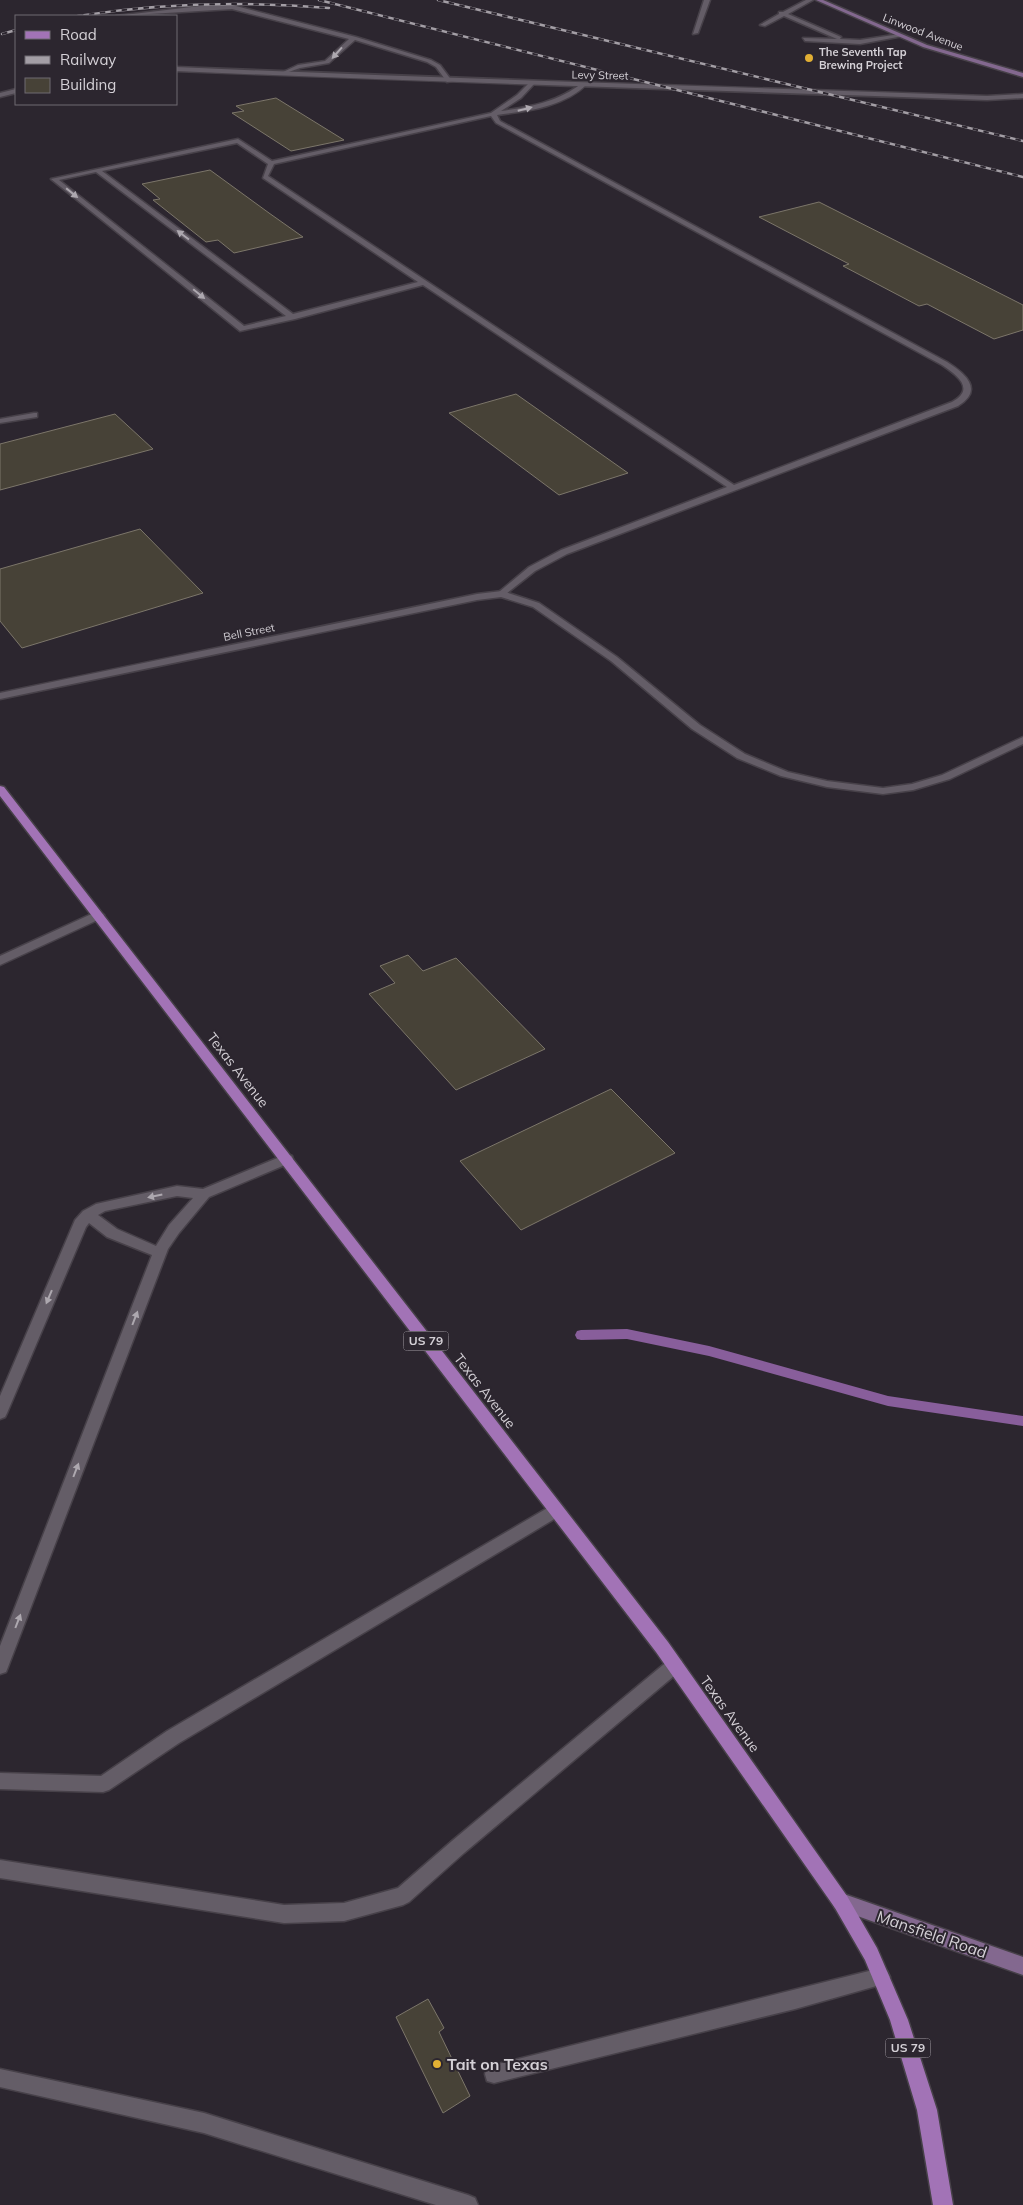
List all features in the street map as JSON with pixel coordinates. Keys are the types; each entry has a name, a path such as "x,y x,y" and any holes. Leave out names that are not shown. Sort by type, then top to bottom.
{"main road":[{"name":"Linwood Avenue","path":"819,0 900,36 952,55 1022,74"},
{"name":"Texas Avenue","path":"0,789 287,1159 675,1665 841,1902"},
{"name":"Mansfield Road","path":"841,1902 1023,1966"},
{"name":"US 79","path":"841,1902 871,1954 899,2020 927,2110 943,2205"}],"street":[{"path":"695,34 707,0"},
{"path":"763,25 810,0"},
{"path":"129,15 209,7 232,8 354,38 429,61 438,66 449,81"},
{"path":"782,14 848,42"},
{"path":"805,39 860,42 900,36"},
{"path":"285,74 296,66 331,60 346,43 354,38"},
{"name":"Levy Street","path":"178,69 449,81 986,98 1023,96"},
{"path":"493,114 506,104 524,95 532,83"},
{"path":"426,282 243,330 54,179 238,141 271,163 493,114 519,110 564,98 576,93 584,84"},
{"path":"0,95 15,91"},
{"path":"493,114 498,122 954,369 964,380 967,387 965,397 955,404 564,552 532,568 502,594"},
{"path":"271,163 265,177 734,488"},
{"path":"97,170 292,316"},
{"path":"0,421 34,415"},
{"path":"502,594 536,605 614,659 696,727 741,756 785,774 827,784 883,791 913,787 946,776 1023,740"},
{"name":"Bell Street","path":"0,696 143,665 346,626 477,597 502,594"},
{"path":"0,961 98,915"},
{"path":"0,1667 160,1253 174,1229 204,1194 287,1159"},
{"path":"0,1413 80,1224 88,1215 101,1208 177,1191 204,1194"},
{"path":"88,1215 112,1233 160,1253"},
{"path":"0,1781 103,1784 173,1737 556,1510"},
{"path":"0,1870 284,1914 344,1912 404,1896 458,1847 675,1665"},
{"path":"494,2074 881,1977"},
{"path":"0,2078 204,2122 468,2205"}],"building":[{"path":"276,98 344,140 291,151 232,113 244,111 236,106"},
{"path":"210,170 303,237 234,253 218,240 206,242 153,200 160,199 142,184"},
{"path":"819,202 1023,305 1023,330 994,339 927,304 919,306 843,266 849,264 759,217"},
{"path":"516,394 628,473 559,495 449,413"},
{"path":"115,414 153,449 0,490 0,444"},
{"path":"140,529 203,593 22,648 0,621 0,569"},
{"path":"408,955 423,971 456,958 545,1049 456,1090 369,994 395,983 380,966"},
{"path":"611,1089 675,1153 521,1230 460,1161"},
{"name":"Tait on Texas","path":"428,1999 444,2028 439,2032 470,2096 443,2113 396,2017"}],"waterway":[{"path":"581,1335 627,1334 709,1351 888,1401 1023,1421"}],"railway":[{"path":"319,0 1023,177"},
{"path":"438,0 1023,141"},
{"path":"86,15 141,8 203,4 266,4 329,8"},
{"path":"2,34 15,30"}],"place":[{"name":"The Seventh Tap Brewing Project","path":"809,58"},
{"name":"Tait on Texas","path":"437,2064"}]}
